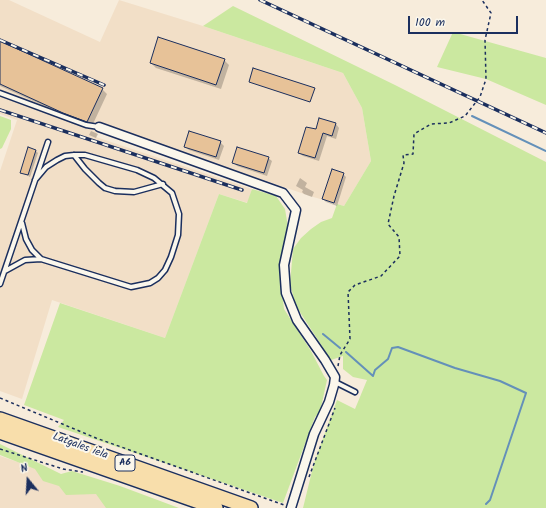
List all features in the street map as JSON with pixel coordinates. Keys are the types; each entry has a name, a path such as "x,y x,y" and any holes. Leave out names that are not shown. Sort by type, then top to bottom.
{"highway":[{"name":"Latgales iela","path":"0,419 251,508"},
{"name":"Latgales iela","path":"0,432 216,508"}],"street":[{"path":"99,127 284,192 296,210 284,265 286,293 297,320 335,379 329,402 312,441 291,508"}],"lane":[{"path":"0,93 86,124 99,127"},
{"path":"0,284 48,142"},
{"path":"22,220 26,239 32,250 41,258 131,287 150,283 154,280 165,270 171,257 178,235 179,214 172,193 154,178 137,170 84,155 74,155 65,156 46,167 35,180"},
{"path":"74,155 99,183 106,188 115,191 134,192 163,184"},
{"path":"5,271 26,260 41,258"},
{"path":"335,379 356,392"}],"path":[{"path":"335,379 340,355 350,339 348,292 355,285 381,276 400,256 399,237 388,224 394,196 404,163 403,155 413,154 414,134 431,124 449,123 465,116 480,97 486,78 485,40 491,13 482,0"},
{"path":"0,398 96,438 291,508"},
{"path":"307,479 311,474 337,404"},
{"path":"0,449 63,469 88,473"}],"shaded area":[{"path":"0,0 9,0 100,42 119,0 203,26 343,73 362,108 371,161 344,206 310,196 100,124 96,137 252,189 248,203 219,194 165,338 52,300 22,399 0,391 0,171 17,120 0,114"},
{"path":"0,456 129,500 129,508 0,508"}],"green space":[{"path":"233,6 395,85 546,162 546,508 303,508 314,463 337,400 355,409 367,380 353,377 343,369 343,356 331,360 296,306 290,284 293,249 301,238 311,229 321,222 332,218 337,204 344,206 371,161 362,108 343,73 203,26"},
{"path":"453,32 546,58 546,105 486,79 437,67"},
{"path":"0,116 11,120 11,129 2,148 0,149"},
{"path":"252,189 276,196 285,209 288,227 282,255 281,283 284,309 311,351 327,380 320,412 315,417 283,503 58,427 64,420 24,405 60,303 165,338 219,194 247,203"},
{"path":"0,444 61,474 72,471 120,486 179,508 106,508 96,494 66,495 59,486 43,481 35,469 0,455"}],"building":[{"path":"158,37 225,59 216,85 150,63"},
{"path":"0,41 103,88 87,122 63,113 0,84"},
{"path":"253,68 315,88 310,102 249,82"},
{"path":"319,118 336,123 332,136 323,133 315,158 298,153 306,127 316,129"},
{"path":"189,131 221,141 216,157 184,147"},
{"path":"28,147 36,150 28,175 20,173"},
{"path":"237,147 269,157 264,173 232,163"},
{"path":"332,169 344,173 334,203 322,199"}],"waterway":[{"path":"472,116 546,151"},
{"path":"323,334 340,348"},
{"path":"346,352 373,376 375,370 388,359 392,348 398,347 455,368 500,381 526,393 490,500 486,504"}],"railway":[{"path":"260,0 546,133"},
{"path":"0,40 104,85"},
{"path":"0,110 242,190"}]}
